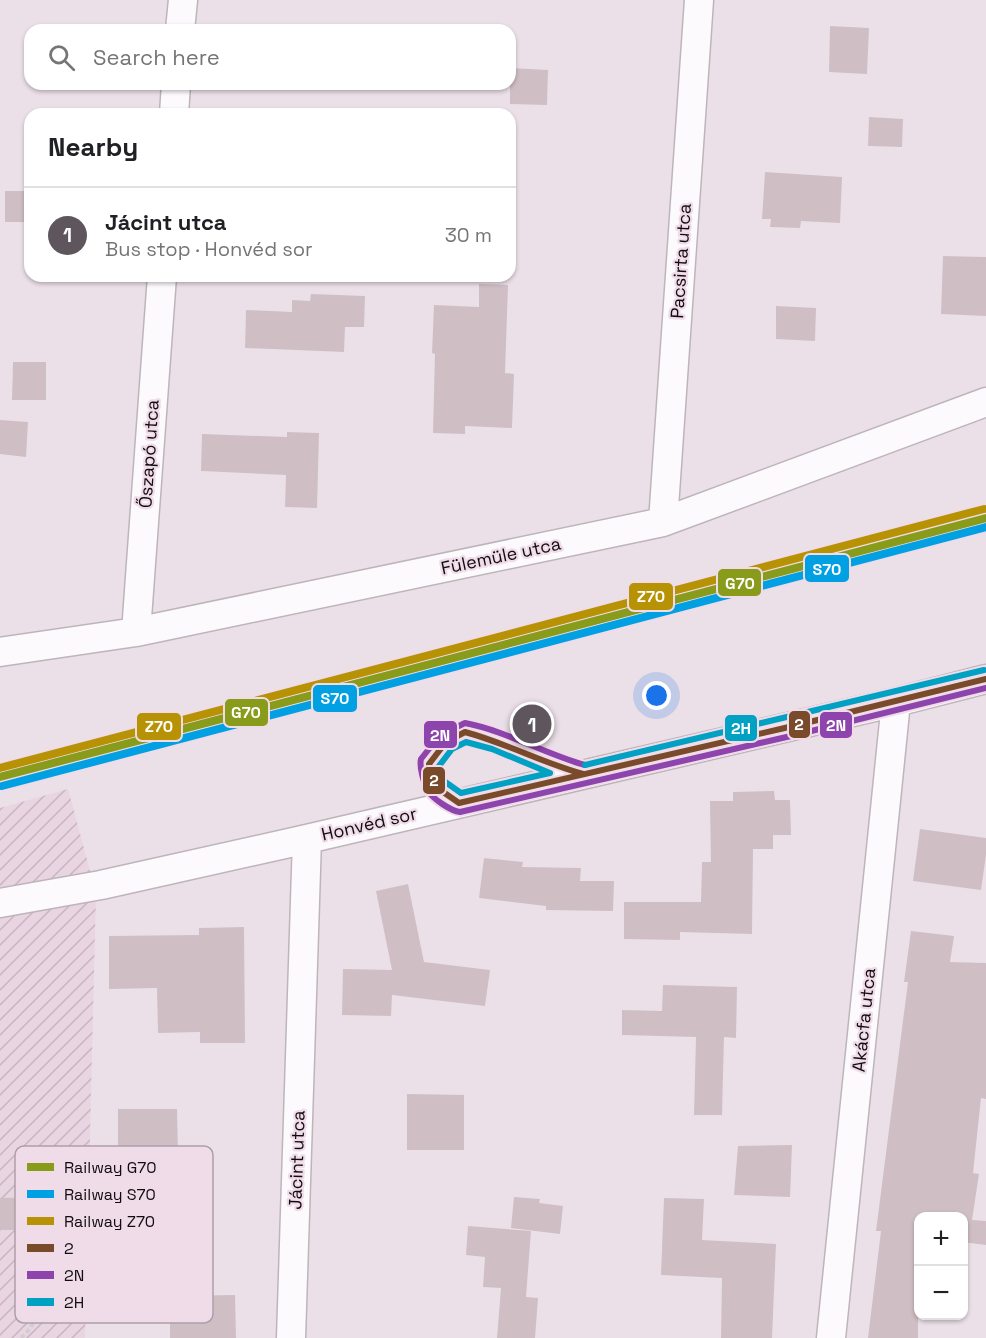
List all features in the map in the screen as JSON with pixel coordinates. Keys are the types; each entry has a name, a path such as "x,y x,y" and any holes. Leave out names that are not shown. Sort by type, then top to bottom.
{"street":[{"path":"181,24 183,0"},
{"name":"Pacsirta utca","path":"663,522 699,0"},
{"path":"174,108 176,90"},
{"name":"Őszapó utca","path":"136,632 162,282"},
{"name":"Fülemüle utca","path":"0,652 136,632 663,522 986,402"},
{"name":"Honvéd sor","path":"0,903 101,885 307,839 986,679"},
{"name":"Akácfa utca","path":"831,1338 896,702"},
{"name":"Jácint utca","path":"291,1338 307,839"}],"lane":[{"path":"459,803 436,787 429,764 446,742 465,732 487,737 557,768 583,774"}],"path":[{"path":"21,1338 33,1323"}],"shaded area":[{"path":"68,789 96,893 90,1146 15,1146 15,1323 85,1323 85,1338 0,1338 0,808"}],"building":[{"path":"830,26 869,28 867,74 829,72"},
{"path":"516,68 548,70 547,105 510,104 510,90 516,90"},
{"path":"869,117 903,119 902,147 868,146"},
{"path":"765,172 842,177 840,223 801,221 800,228 770,227 771,219 762,219"},
{"path":"5,191 24,191 24,222 5,222"},
{"path":"943,256 986,257 986,316 941,314"},
{"path":"479,284 508,285 505,373 514,374 512,428 465,426 465,434 433,433 434,305 479,307"},
{"path":"311,294 365,296 364,327 345,327 344,352 245,348 246,310 292,312 292,300 310,301"},
{"path":"776,306 816,308 815,341 776,339"},
{"path":"13,362 46,362 46,400 12,400"},
{"path":"0,420 28,422 26,457 0,454"},
{"path":"287,432 319,433 317,508 285,507 286,475 201,471 202,434 287,437"},
{"path":"774,791 775,800 790,800 791,835 773,835 773,849 753,849 752,934 680,932 680,940 624,939 624,902 701,902 702,862 711,862 710,801 733,801 733,792"},
{"path":"920,829 986,838 981,890 913,881"},
{"path":"484,858 523,862 522,867 581,868 580,881 614,881 613,911 546,910 546,906 479,898"},
{"path":"408,884 424,962 490,970 485,1006 392,995 391,1016 342,1015 343,969 392,970 376,891"},
{"path":"244,927 245,1043 200,1043 200,1032 158,1033 157,988 109,989 109,936 199,935 199,928"},
{"path":"911,931 954,936 950,962 986,963 986,1099 981,1098 973,1173 979,1174 972,1220 986,1221 986,1245 968,1243 968,1212 914,1212 914,1320 918,1320 918,1338 868,1338 881,1231 876,1231 908,982 904,982"},
{"path":"663,985 737,987 736,1038 724,1037 722,1115 694,1115 696,1037 622,1035 622,1010 662,1011"},
{"path":"407,1094 464,1095 464,1150 407,1150"},
{"path":"118,1109 177,1109 178,1146 118,1146"},
{"path":"792,1145 790,1197 734,1195 738,1146"},
{"path":"514,1197 540,1199 539,1203 563,1206 560,1234 511,1228"},
{"path":"0,1198 15,1198 15,1230 0,1230"},
{"path":"664,1198 704,1199 702,1240 776,1244 772,1338 721,1338 722,1278 661,1275"},
{"path":"468,1226 531,1231 526,1297 538,1298 535,1338 497,1338 501,1288 483,1287 485,1257 466,1255"},
{"path":"213,1295 235,1295 236,1338 170,1338 170,1323 213,1323"}],"rail line":[{"name":"Z70","path":"0,768 984,509"},
{"name":"G70","path":"0,777 986,518"},
{"name":"S70","path":"2,786 986,527"}],"transit line":[{"name":"2H","path":"585,765 984,670"},
{"name":"2","path":"583,774 465,732 446,742 429,764 436,787 459,803 789,727 986,679"},
{"name":"2N","path":"585,765 496,731 465,723 440,735 421,759 421,771 430,794 447,807 460,812 791,736 986,688"},
{"name":"2H","path":"466,742 492,749 550,773 461,793 444,781 439,766 452,749 466,742"}],"place":[{"name":"Jácint utca","path":"532,724"}]}
